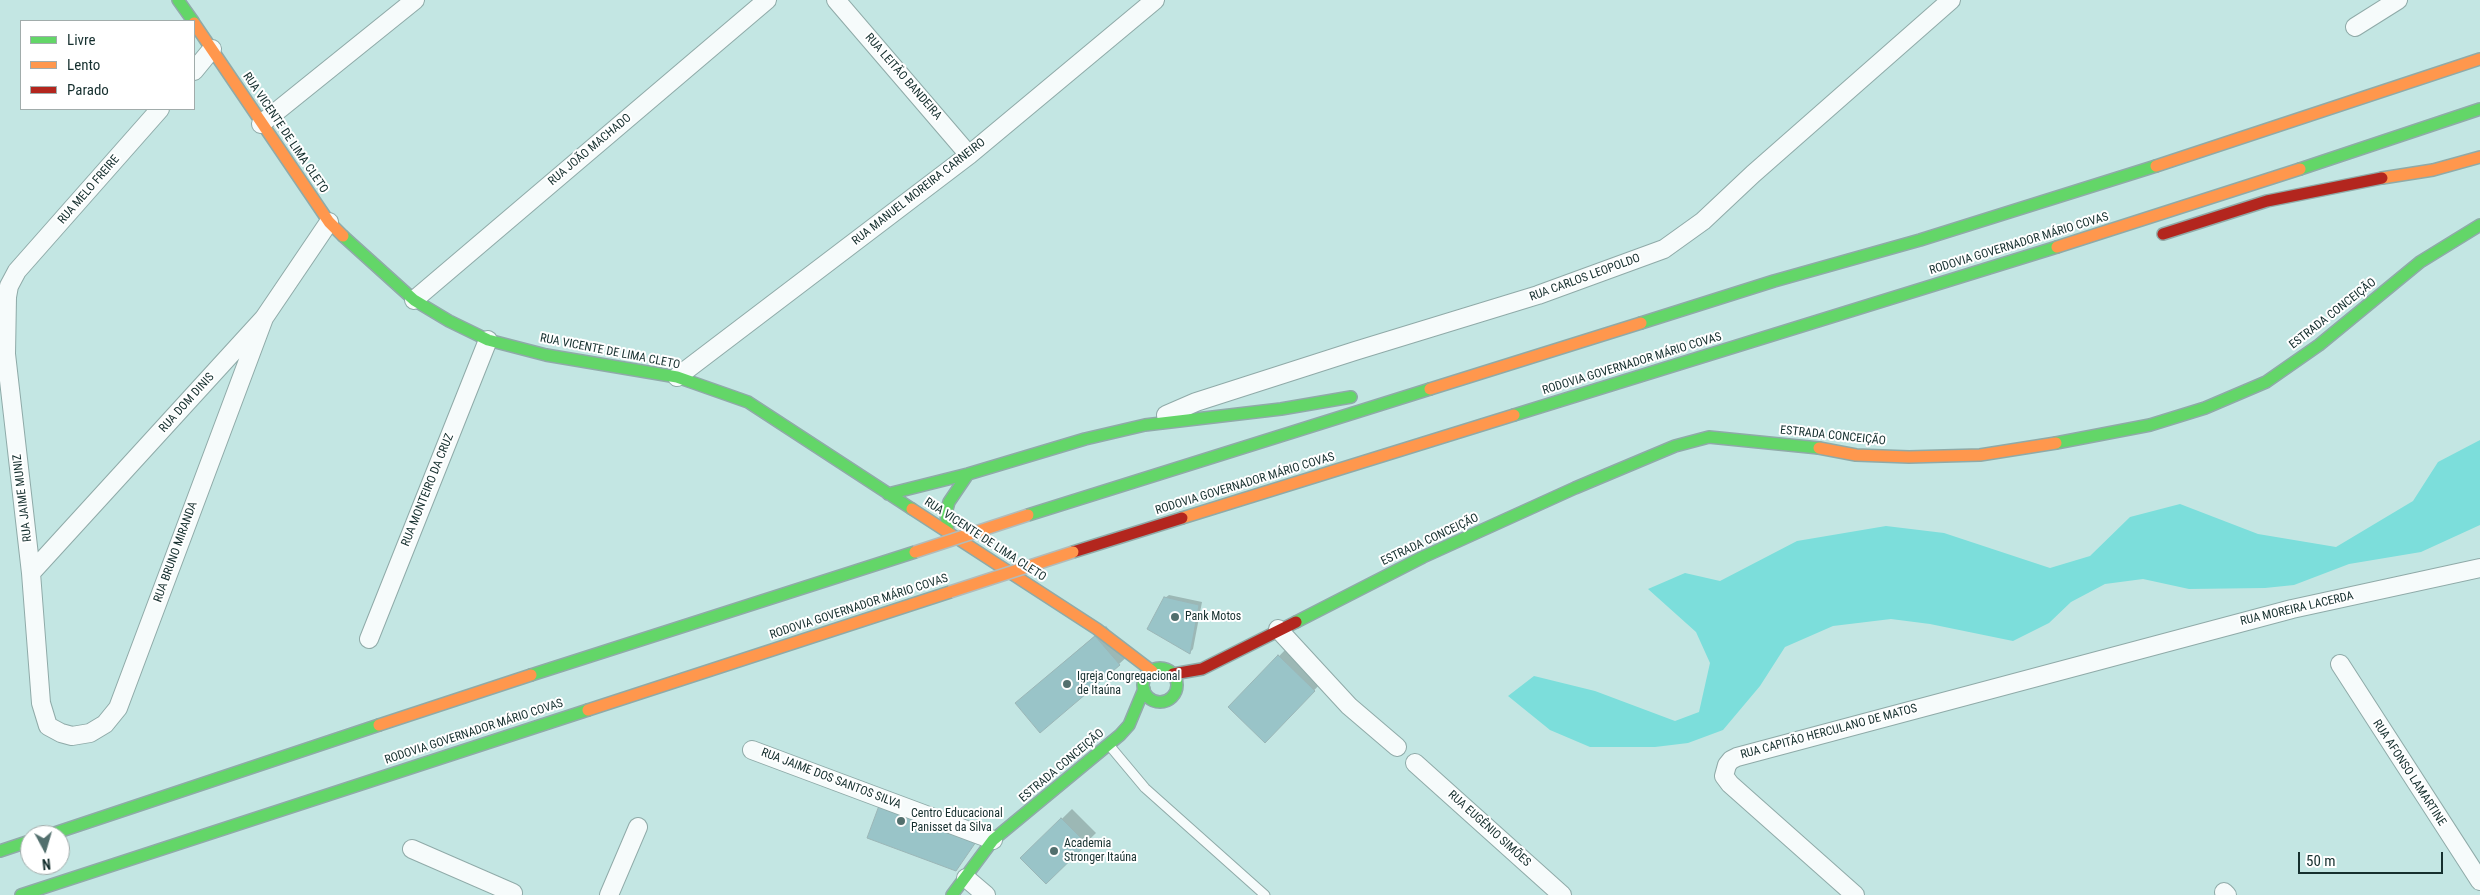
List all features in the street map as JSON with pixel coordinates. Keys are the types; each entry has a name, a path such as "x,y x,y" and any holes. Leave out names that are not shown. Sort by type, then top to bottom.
{"main road":[{"name":"RUA VICENTE DE LIMA CLETO","path":"178,0 192,20"},
{"name":"RUA VICENTE DE LIMA CLETO","path":"195,25 329,222 365,258 414,300 449,321 488,340 546,355 676,377 748,402 1097,629 1121,648 1147,679"},
{"path":"70,828 576,660 1028,515 1774,281 1930,237 2215,147 2480,59"},
{"name":"RODOVIA GOVERNADOR MÁRIO COVAS","path":"22,895 1073,552 2163,214 2480,109"},
{"path":"2148,238 2267,201 2433,170 2480,156"},
{"name":"ESTRADA CONCEIÇÃO","path":"1173,674 1202,669 1423,557 1575,488 1675,446 1709,437 1807,445 1856,455 1908,457 1980,455 2082,439 2130,429 2205,408 2266,382 2319,346 2420,262 2480,225"},
{"path":"1904,294 2008,274"},
{"path":"1392,388 1499,366"},
{"path":"888,494 968,474 1085,439 1146,425 1281,409 1363,394"},
{"path":"948,532 946,513 949,502 968,474"},
{"path":"1162,669 1173,674 1177,682 1176,690 1171,699 1164,702 1150,699 1147,679 1162,669"},
{"name":"ESTRADA CONCEIÇÃO","path":"1176,690 1190,683 1202,669"},
{"name":"ESTRADA CONCEIÇÃO","path":"1129,725 1147,679"},
{"name":"ESTRADA CONCEIÇÃO","path":"952,895 993,840 1109,745 1129,725 1149,714 1164,702"},
{"path":"0,851 20,844"}],"street":[{"path":"261,124 416,0"},
{"name":"RUA JOÃO MACHADO","path":"414,300 767,0"},
{"name":"RUA LEITÃO BANDEIRA","path":"836,0 969,155"},
{"name":"RUA MANUEL MOREIRA CARNEIRO","path":"676,377 969,155 1155,0"},
{"name":"RUA CARLOS LEOPOLDO","path":"1146,425 1196,402 1538,295 1664,249 1703,222 1753,174 1951,0"},
{"path":"2355,28 2398,0"},
{"path":"195,70 212,50"},
{"name":"RUA MELO FREIRE","path":"18,271 159,110"},
{"name":"RUA DOM DINIS","path":"31,573 264,318 329,222"},
{"name":"RUA JAIME MUNIZ","path":"18,271 10,286 7,298 6,354 31,573 41,703 48,726"},
{"name":"RUA BRUNO MIRANDA","path":"48,726 72,736 90,732 105,724 118,708 264,318"},
{"name":"RUA MONTEIRO DA CRUZ","path":"369,639 488,340"},
{"name":"RUA MOREIRA LACERDA","path":"2115,655 2292,609 2480,568"},
{"path":"1278,630 1348,706 1397,747"},
{"name":"RUA CAPITÃO HERCULANO DE MATOS","path":"1855,895 1730,784 1724,776 1727,765 1731,760 1737,756 2115,655"},
{"name":"RUA AFONSO LAMARTINE","path":"2340,664 2480,881"},
{"name":"RUA JAIME DOS SANTOS SILVA","path":"752,750 993,840"},
{"name":"RUA EUGÊNIO SIMÕES","path":"1415,763 1562,895"},
{"path":"609,895 638,827"},
{"path":"412,849 514,894"},
{"path":"966,878 986,895"}],"lane":[{"path":"1109,745 1146,788 1265,895"}],"shaded area":[{"path":"2480,440 2480,525 2421,552 2349,564 2294,585 2265,588 2189,589 2143,579 2105,584 2071,602 2049,623 2013,641 1930,624 1891,619 1833,626 1785,647 1760,686 1723,730 1688,743 1655,747 1590,747 1550,730 1508,696 1534,676 1595,691 1675,721 1699,712 1710,663 1696,632 1648,589 1685,573 1720,581 1797,541 1886,526 1944,533 2050,568 2090,556 2130,517 2180,504 2258,534 2336,547 2413,501 2438,462"}],"building":[{"name":"Pank Motos","path":"1164,597 1199,605 1190,654 1147,629"},
{"name":"Igreja Congregacional de Itaúna","path":"1095,636 1120,665 1040,733 1015,703"},
{"path":"1278,655 1315,691 1265,743 1228,707"},
{"name":"Centro Educacional Panisset da Silva","path":"880,803 978,839 956,871 867,838"},
{"name":"Academia Stronger Itaúna","path":"1061,818 1087,844 1046,884 1020,858"}],"traffic: fast":[{"path":"178,0 192,20"},
{"path":"2300,169 2480,109"},
{"path":"1641,323 1774,281 1920,240 2156,166"},
{"path":"2056,443 2150,425 2205,408 2266,382 2319,345 2420,262 2480,225"},
{"path":"343,236 414,300 449,321 488,340 546,355 677,377 748,402 912,509"},
{"path":"1514,415 2057,247"},
{"path":"1028,515 1430,389"},
{"path":"888,494 968,474 1085,439 1145,425 1281,409 1351,397"},
{"path":"1296,622 1423,557 1575,488 1675,446 1709,437 1819,448"},
{"path":"948,532 946,513 949,502 968,474"},
{"path":"531,675 915,552"},
{"path":"1160,668 1172,673 1177,685 1172,697 1160,702 1148,697 1143,685 1148,673 1160,668"},
{"path":"952,895 993,840 1120,735 1129,725 1144,689"},
{"path":"21,895 588,710"},
{"path":"70,828 379,725"},
{"path":"0,851 20,844"}],"traffic: slow":[{"path":"195,24 329,222 343,236"},
{"path":"2156,166 2480,59"},
{"path":"2382,178 2433,170 2480,157"},
{"path":"2057,247 2300,169"},
{"path":"1430,389 1641,323"},
{"path":"1182,518 1514,415"},
{"path":"1819,448 1856,455 1909,457 1980,455 2056,443"},
{"path":"912,509 1097,629 1152,671"},
{"path":"915,552 1028,515"},
{"path":"950,592 1073,552"},
{"path":"588,710 950,592"},
{"path":"379,725 531,675"}],"traffic: jam":[{"path":"2163,234 2267,201 2382,178"},
{"path":"1073,552 1182,518"},
{"path":"1173,674 1202,669 1296,622"}],"place":[{"name":"Pank Motos","path":"1175,617"},
{"name":"Igreja Congregacional de Itaúna","path":"1067,684"},
{"name":"Centro Educacional Panisset da Silva","path":"901,821"},
{"name":"Academia Stronger Itaúna","path":"1054,851"}]}
